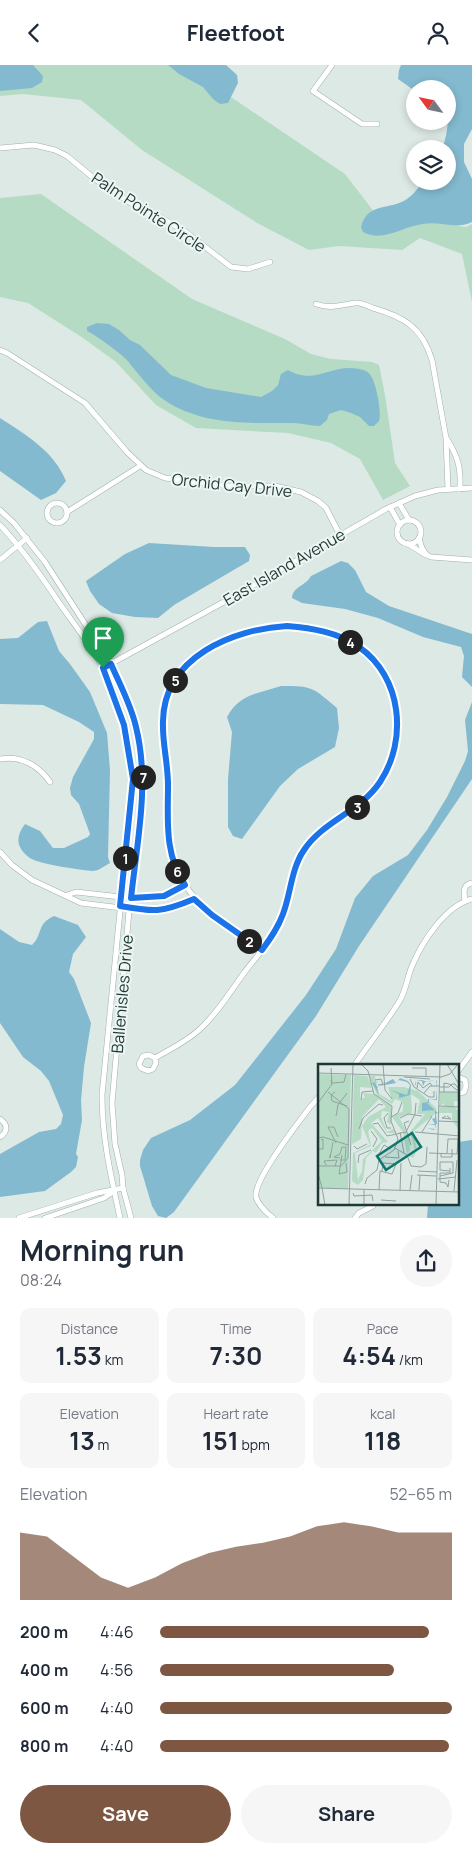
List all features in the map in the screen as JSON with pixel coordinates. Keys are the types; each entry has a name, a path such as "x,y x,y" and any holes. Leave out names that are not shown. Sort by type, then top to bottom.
{"street":[{"path":"332,65 314,91 362,124 377,124"},
{"name":"Palm Pointe Circle","path":"0,148 34,145 55,150 67,156 96,180 144,212 160,217 186,233 231,267 248,269 270,262"},
{"path":"316,304 337,307 357,303 396,315 412,326 424,341 429,351 446,438 448,489"},
{"name":"Orchid Cay Drive","path":"0,350 85,403 140,466 155,475 229,486 275,486 301,492 318,501 326,508 340,535"},
{"path":"446,438 458,458 461,475 460,489"},
{"path":"67,512 62,504 55,502 49,505 46,512 50,521 56,523 65,519 67,512 140,466"},
{"name":"East Island Avenue","path":"103,668 390,507 415,496 438,490 472,488"},
{"path":"399,503 409,520 420,527 421,534 417,541 408,544"},
{"path":"390,507 400,525"},
{"name":"Ballenisles Drive","path":"0,510 14,523 45,562 111,664 126,695 136,726 142,764 143,792 112,1103 116,1144 130,1218"},
{"path":"409,520 400,525 398,529 398,537 403,542 426,555 436,558 472,560"},
{"name":"Ballenisles Drive","path":"0,525 41,575 103,668 124,725 133,779 102,1095 103,1134 110,1181 120,1218"},
{"path":"419,538 426,555"},
{"path":"0,560 27,539"},
{"path":"155,1058 183,1043 201,1029 262,950 280,922 294,871 305,847 320,832 358,806 371,793 380,782 392,759 397,731 397,717 393,693 386,677 376,662 359,647 336,635 315,629 287,626 270,627 237,635 216,644 194,657 179,673 166,698 163,720 168,776 168,837 174,864 194,899 212,915 262,950"},
{"path":"0,759 13,758 22,760 42,770 50,783"},
{"path":"0,852 19,872 32,881 67,895 81,903 120,906 154,912 174,908 194,899"},
{"path":"465,901 464,888 472,883"},
{"path":"67,895 76,892 131,898 164,896 185,885"},
{"path":"355,1064 399,1001 411,968 422,947 444,916 452,908 472,899"},
{"path":"460,1068 472,1052"},
{"path":"460,1078 465,1080 466,1086 464,1091 460,1094"},
{"path":"273,1218 263,1209 256,1197 259,1182 318,1098"},
{"path":"0,1119 5,1123 6,1128 4,1134 0,1137"},
{"path":"19,1218 98,1193 123,1188"},
{"path":"45,1218 104,1199 114,1191"},
{"path":"355,1218 359,1213 372,1206"}],"green space":[{"path":"0,65 181,65 191,70 345,174 375,213 466,227 472,224 472,302 462,254 420,238 402,250 339,246 309,250 257,223 142,150 81,100 23,94 0,96"},
{"path":"41,194 192,299 285,339 311,354 331,359 372,362 379,365 395,463 410,486 383,500 360,459 331,443 288,433 196,428 156,405 116,362 83,338 28,303 0,297 0,198"}],"water":[{"path":"0,65 33,65 43,76 42,82 32,88 0,91"},
{"path":"168,65 226,65 237,75 238,83 228,103 220,104 203,87 179,74"},
{"path":"401,65 472,65 472,129 464,144 464,162 472,179 472,222 460,225 430,223 416,225 378,236 363,232 361,227 369,213 400,203 416,190 456,190 456,140 445,140 447,130 456,130 456,80 406,80 406,85 398,79"},
{"path":"97,323 109,324 119,330 130,340 140,345 171,375 206,388 261,397 278,385 281,374 288,370 307,376 349,368 364,370 370,374 375,385 379,405 379,421 374,426 369,426 360,417 341,410 329,414 327,420 320,426 296,423 224,421 191,413 160,397 127,360 102,340 87,331 87,327"},
{"path":"0,418 47,452 61,470 66,481 56,493 41,500 0,471"},
{"path":"149,543 245,547 250,555 249,561 174,605 158,618 112,613 99,604 86,581 125,554"},
{"path":"341,561 348,563 355,570 366,592 389,606 472,634 472,687 462,677 464,656 461,647 423,637 378,618 345,609 302,603 292,598 297,588 311,576"},
{"path":"47,621 59,651 90,692 107,733 110,770 108,857 110,863 93,871 35,860 25,854 18,842 25,824 40,831 53,848 64,848 88,837 90,834 79,804 71,795 70,788 73,777 94,739 94,732 79,722 43,705 0,704 0,639 18,638 38,622"},
{"path":"281,686 300,686 312,689 337,708 339,728 335,747 298,769 280,786 242,839 233,836 228,827 228,779 232,732 227,717 232,709 243,699"},
{"path":"472,702 472,779 359,946 316,1016 174,1212 166,1218 158,1216 152,1206 140,1166 143,1150 151,1138 190,1120 235,1085 306,995 336,949 355,898 373,876 408,855 427,830 447,797 468,751 465,720"},
{"path":"54,916 78,925 86,937 73,954 69,972 74,979 91,1023 84,1067 81,1100 82,1120 76,1154 78,1157 76,1167 45,1191 0,1197 0,1154 39,1132 56,1129 61,1124 63,1115 49,1081 41,1071 23,1057 0,1023 0,929 19,942 32,945 38,937 42,926 48,919"},
{"path":"472,1140 472,1218 427,1218 428,1205 460,1205 460,1142"}],"route":[{"path":"287,626 315,629 349,641 368,654 383,672 393,693 397,717 396,745 392,759 380,782 365,800 320,832 305,847 294,871 284,913 275,932 262,950 212,915 194,899 174,908 154,912 120,906 133,779 128,741 120,709 103,668 111,664 126,695 140,745 143,792 131,898 164,896 185,885 174,864 168,837 168,776 163,720 166,698 170,688 179,673 194,657 216,644 237,635 253,630 287,626"}]}
